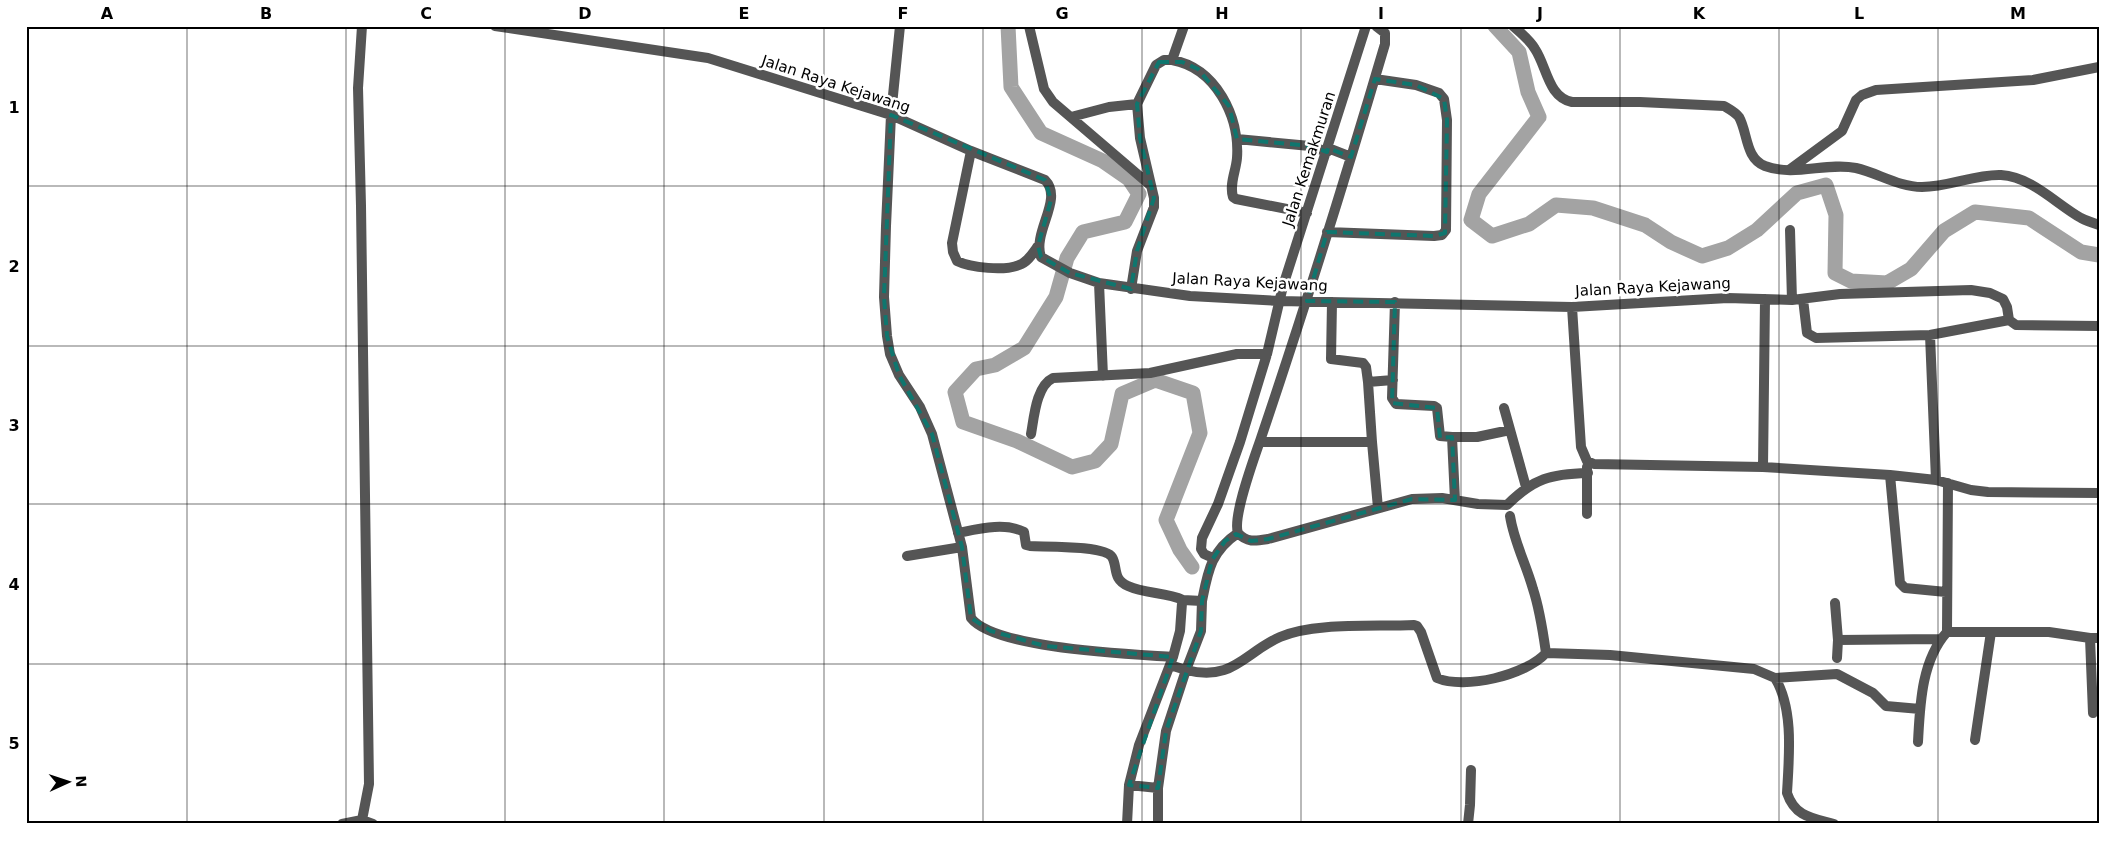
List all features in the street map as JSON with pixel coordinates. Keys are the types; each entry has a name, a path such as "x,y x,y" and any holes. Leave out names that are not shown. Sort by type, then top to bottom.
{"street":[{"path":"362,26 358,88 369,784 362,822"},
{"name":"Jalan Raya Kejawang","path":"495,26 708,58 891,115 970,152 1045,180 1050,185 1051,200 1038,246 1041,257 1070,273 1099,284 1190,296 1281,301 1395,302 1491,306 1572,306 1728,298 1798,299 1840,294 1980,290 2003,299 2007,307 2009,320"},
{"path":"900,26 891,115 885,280 887,336 890,354 900,375 920,407 932,434 958,533 969,612 975,623 991,631 1045,646 1178,666 1208,674 1234,667 1277,638 1308,629 1416,625 1437,678 1449,682 1489,679 1515,672 1534,664 1546,653 1610,655 1754,669 1775,678 1837,674 1873,693 1886,706 1920,708"},
{"path":"1029,26 1044,89 1053,102 1150,185 1153,190 1154,207 1137,251 1131,289"},
{"path":"1172,60 1184,26"},
{"name":"Jalan Kemakmuran","path":"1212,559 1204,554 1201,549 1202,538 1209,526 1220,497 1267,354 1307,213 1366,26"},
{"path":"1376,26 1384,31 1386,37 1375,79 1249,472 1236,521 1238,533 1245,540 1257,540 1378,508 1425,498 1507,505 1526,487 1552,476 1588,472"},
{"path":"1513,26 1525,32 1535,48 1553,90 1563,100 1572,102 1640,102 1724,106 1731,109 1739,117 1749,148 1762,165 1789,170 1856,168 1908,185 1922,187 2001,175 2022,180 2081,218 2099,225"},
{"path":"1150,185 1140,138 1137,104 1156,65 1164,60 1172,60 1186,63 1198,69 1221,95 1233,116 1237,139 1237,159 1231,190 1233,197 1307,213"},
{"path":"1789,170 1842,131 1856,100 1862,95 1876,90 2033,80 2099,67"},
{"path":"1327,232 1434,236 1442,235 1446,230 1447,120 1444,98 1440,93 1416,85 1375,79"},
{"path":"1071,117 1109,107 1137,104"},
{"path":"1237,139 1310,146 1349,156"},
{"path":"970,152 952,243 957,261 975,266 1009,268 1021,264 1030,258 1038,246"},
{"path":"1790,230 1798,299 1807,332 1813,338 1930,335 2009,320 2016,325 2022,326 2099,326"},
{"path":"1099,284 1103,376"},
{"path":"1763,467 1765,299"},
{"path":"1332,302 1331,359 1362,363 1366,367 1378,508"},
{"path":"1395,302 1392,398 1394,403 1436,406 1439,414 1440,436 1477,437 1510,430"},
{"path":"1572,306 1581,447 1587,461 1588,472 1587,514"},
{"path":"1930,335 1936,480"},
{"path":"1031,434 1042,389 1048,380 1053,378 1150,373 1237,354 1267,354"},
{"path":"1368,382 1393,380"},
{"path":"1504,408 1526,487"},
{"path":"1452,437 1455,500"},
{"path":"1260,442 1372,442"},
{"path":"1587,461 1594,464 1763,467 1890,475 1936,480 1971,490 1988,492 2099,493"},
{"path":"1890,475 1900,583 1905,588 1946,592"},
{"path":"1918,742 1920,708 1925,677 1935,648 1943,636 1946,592 1948,483"},
{"path":"1510,516 1513,534 1534,590 1546,653"},
{"path":"958,533 997,527 1020,530 1024,532 1027,546 1075,547 1109,554 1118,576 1127,586 1170,595 1183,600 1202,601"},
{"path":"1127,824 1140,745 1178,666 1201,631 1202,601 1212,559 1220,547 1238,533"},
{"path":"906,556 960,548"},
{"path":"1158,824 1154,788 1178,666 1183,600"},
{"path":"1835,603 1838,658"},
{"path":"1975,740 1991,632"},
{"path":"1838,640 1991,632 2049,632 2094,638 2093,713"},
{"path":"1775,678 1782,689 1787,705 1787,793 1790,803 1805,816 1834,824"},
{"path":"1468,824 1471,770"},
{"path":"1132,786 1154,788"},
{"path":"342,824 362,822 373,824"}],"highlighted area":[{"path":"1159,62 1182,62 1198,69 1229,106 1237,139 1310,146 1327,152 1328,148 1351,157 1375,79 1416,85 1444,99 1447,120 1445,233 1434,236 1327,232 1307,301 1395,302 1392,403 1437,408 1440,438 1452,437 1455,500 1412,499 1268,539 1251,541 1236,534 1225,541 1212,560 1202,601 1201,631 1166,731 1158,788 1129,785 1173,657 1045,646 991,631 971,618 962,547 932,434 899,375 887,336 884,297 891,115 1045,180 1051,200 1038,246 1041,257 1070,273 1131,289 1137,251 1154,198 1140,138 1137,104"}],"waterway":[{"path":"1008,26 1011,87 1041,133 1103,161 1129,179 1139,194 1125,222 1083,232 1067,258 1056,297 1024,348 995,365 976,369 955,392 963,422 1017,441 1072,467 1095,461 1111,444 1122,394 1155,380 1193,393 1200,433 1166,520 1180,550 1192,567"},
{"path":"1495,26 1519,52 1528,92 1539,117 1479,194 1471,220 1492,236 1529,224 1556,205 1593,208 1645,225 1671,242 1702,256 1728,248 1757,230 1797,193 1826,185 1836,215 1835,273 1851,281 1887,283 1911,269 1944,231 1975,212 2029,218 2081,252 2099,255"}]}
